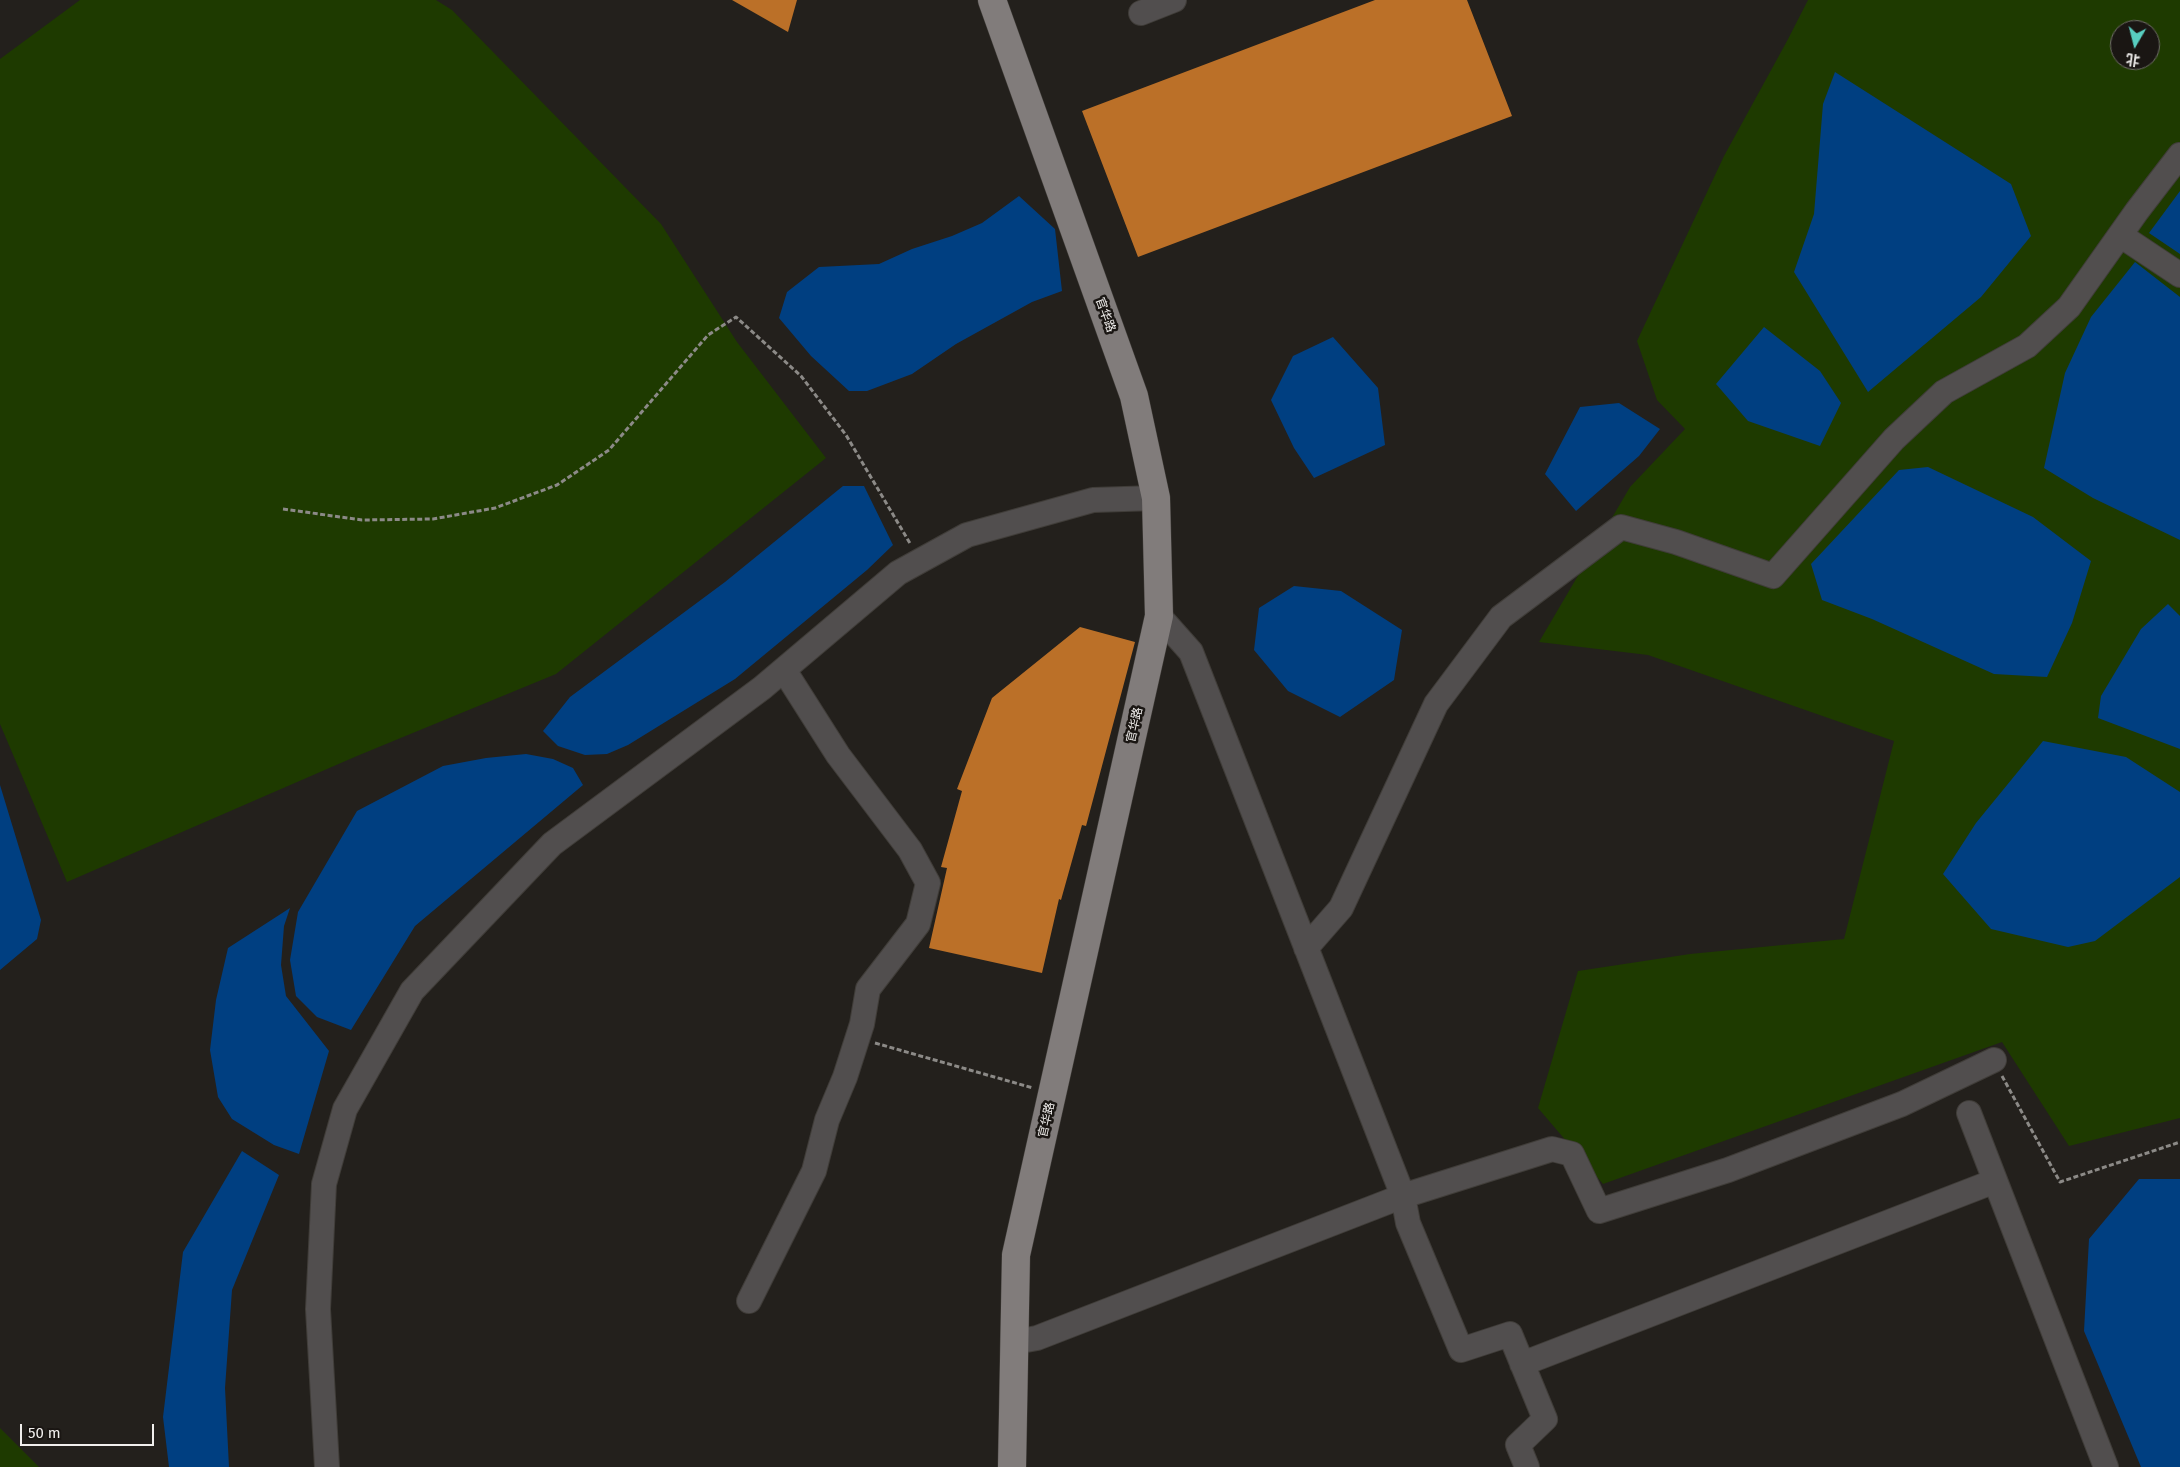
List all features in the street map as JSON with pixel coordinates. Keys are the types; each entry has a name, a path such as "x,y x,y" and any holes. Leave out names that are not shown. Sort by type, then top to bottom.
{"main road":[{"name":"官华路","path":"992,0 1134,396 1156,498 1159,616 1016,1255 1012,1467"}],"street":[{"path":"1141,13 1174,0"},
{"path":"1306,948 1341,908 1436,704 1500,617 1621,527 1676,542 1773,576 1894,439 1944,392 2027,346 2070,307 2120,235 2180,155"},
{"path":"2120,235 2180,275"},
{"path":"327,1467 318,1310 324,1184 345,1109 412,991 552,844 762,688 898,573 967,535 1093,500 1156,498"},
{"path":"1159,616 1191,652 1403,1196 1408,1223 1461,1350 1510,1334 1545,1419 1518,1445 1527,1467"},
{"path":"749,1301 814,1171 827,1120 845,1077 857,1038 868,989 918,924 928,883 910,850 838,755 784,670"},
{"path":"1015,1342 1037,1338 1403,1196 1552,1149 1572,1154 1599,1211 1728,1170 1874,1115 1902,1104 1994,1060"},
{"path":"1969,1113 2106,1467"},
{"path":"1522,1364 1995,1181"}],"path":[{"path":"284,509 362,520 433,519 495,508 557,485 609,450 708,335 736,317 801,376 840,428 920,561"},
{"path":"857,1038 1052,1094"},
{"path":"1994,1060 2060,1182 2180,1142"}],"green space":[{"path":"80,0 436,0 452,10 661,224 737,342 826,458 556,674 357,756 67,882 0,724 0,59"},
{"path":"1808,0 2180,0 2180,1118 2069,1146 2002,1042 1603,1184 1538,1108 1578,971 1690,954 1844,939 1894,741 1648,655 1539,642 1630,487 1685,429 1657,400 1637,341 1724,156"},
{"path":"0,1428 39,1467 0,1467"}],"water":[{"path":"1835,72 2011,184 2031,236 1981,297 1868,392 1794,272 1814,214 1823,104"},
{"path":"2180,191 2180,254 2149,233"},
{"path":"1019,196 1055,229 1062,291 1032,302 956,344 912,374 867,391 849,391 811,356 779,318 787,292 819,267 879,264 912,249 952,236 982,223"},
{"path":"2135,262 2180,297 2180,540 2093,498 2044,468 2065,373 2091,317"},
{"path":"1764,327 1820,371 1841,403 1820,446 1748,421 1716,384"},
{"path":"1333,337 1378,388 1385,445 1314,478 1294,448 1271,400 1293,356"},
{"path":"1619,403 1660,429 1639,456 1576,511 1545,474 1580,407"},
{"path":"1928,467 2033,517 2091,561 2072,623 2047,677 1994,674 1872,619 1822,600 1811,564 1899,470"},
{"path":"843,486 864,486 893,545 867,570 735,679 628,745 607,754 585,755 558,746 543,731 570,697 725,582"},
{"path":"1294,586 1341,591 1402,630 1394,680 1340,717 1288,691 1254,650 1259,608"},
{"path":"2168,604 2180,616 2180,749 2098,718 2101,696 2141,629"},
{"path":"2043,741 2126,757 2180,792 2180,877 2095,941 2068,947 1991,929 1943,874 1976,823"},
{"path":"526,754 553,759 573,768 583,785 415,926 351,1030 317,1017 296,996 290,960 298,912 357,811 443,766 486,758"},
{"path":"0,785 41,920 37,939 0,970"},
{"path":"290,908 284,926 281,965 286,996 329,1051 299,1154 274,1145 232,1119 218,1097 210,1050 216,1000 228,948"},
{"path":"242,1151 279,1175 232,1290 225,1388 229,1467 169,1467 163,1417 183,1252"},
{"path":"2139,1179 2180,1179 2180,1467 2141,1467 2084,1331 2089,1239"}],"building":[{"path":"732,0 797,0 788,32"},
{"path":"1375,0 1467,0 1512,116 1138,257 1082,111"},
{"path":"1080,627 1135,642 1086,826 1082,825 1061,900 1059,899 1042,973 929,948 947,868 941,867 962,791 957,789 992,698"}]}
